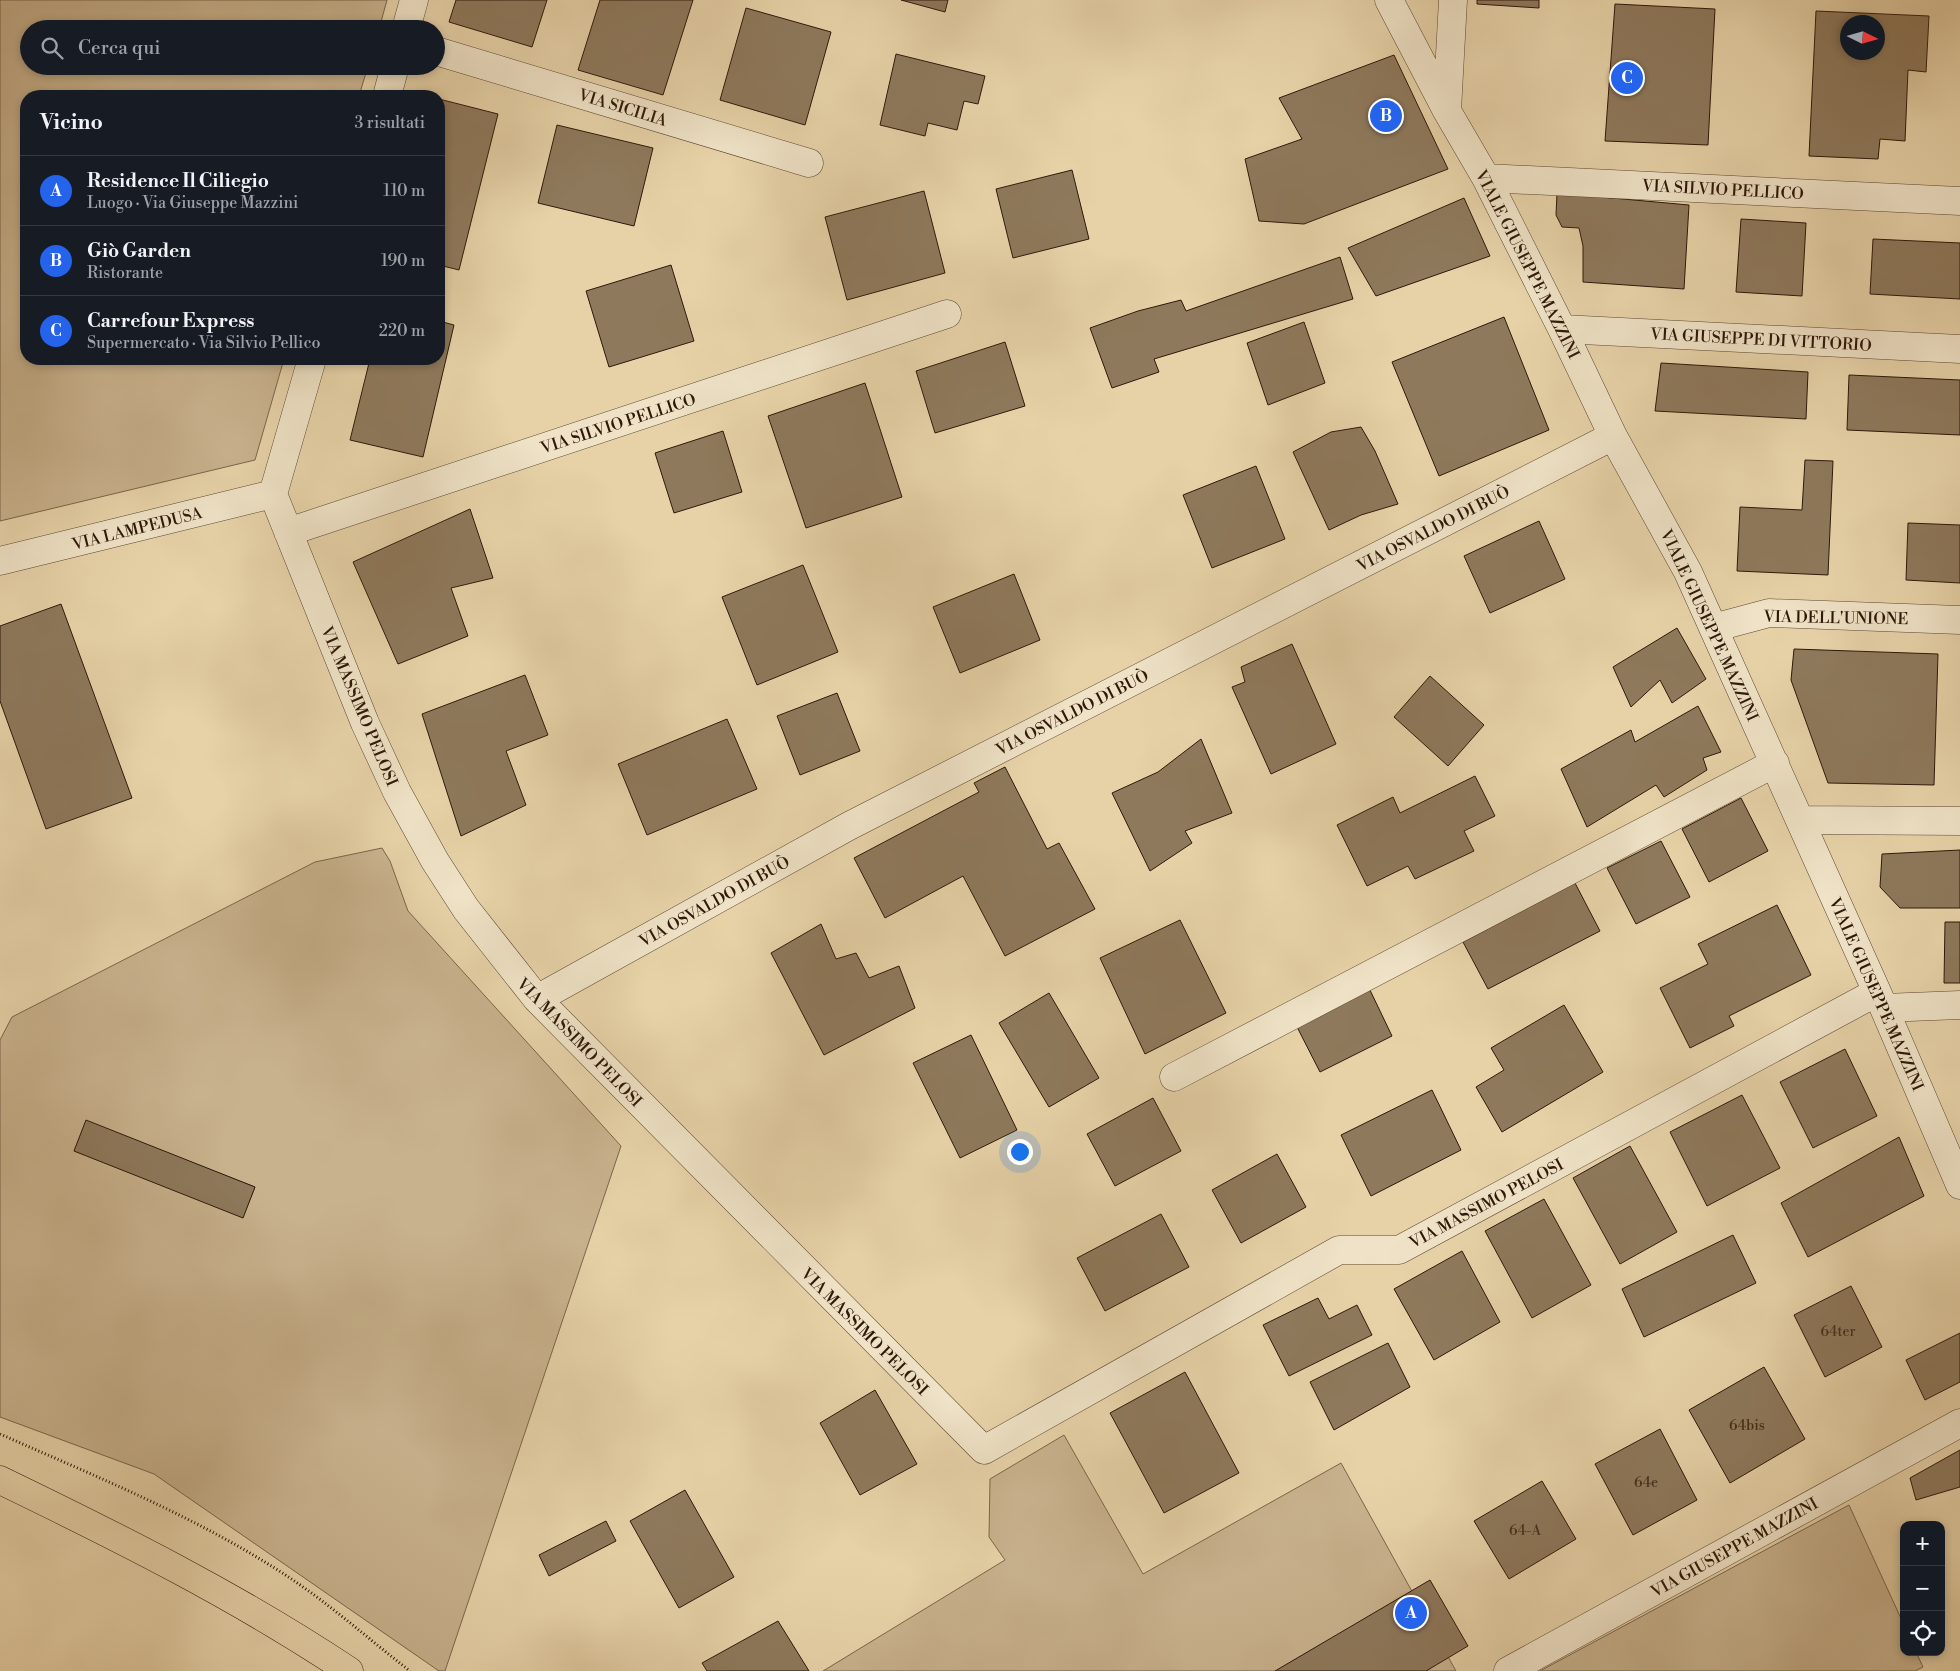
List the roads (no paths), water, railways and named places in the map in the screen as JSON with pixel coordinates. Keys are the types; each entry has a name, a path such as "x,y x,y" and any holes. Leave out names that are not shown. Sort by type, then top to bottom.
{"main road":[{"path":"0,1480 177,1568 274,1623 349,1671"}],"street":[{"path":"408,20 414,0"},
{"name":"VIALE GIUSEPPE MAZZINI","path":"1390,0 1447,112 1486,178 1613,436 1688,572 1881,1000 1960,1185"},
{"path":"1447,112 1453,0"},
{"name":"VIA SICILIA","path":"445,54 809,163"},
{"path":"389,90 393,75"},
{"name":"VIA SILVIO PELLICO","path":"1486,178 1960,201"},
{"name":"VIA SILVIO PELLICO","path":"288,532 947,314"},
{"name":"VIA GIUSEPPE DI VITTORIO","path":"1562,329 1960,349"},
{"path":"273,494 310,365"},
{"name":"VIA OSVALDO DI BUÒ","path":"536,999 849,826 1613,436"},
{"name":"VIA MASSIMO PELOSI","path":"273,494 372,739 396,792 435,861 466,908 536,999 984,1450 1339,1250 1399,1250 1881,1000"},
{"name":"VIA LAMPEDUSA","path":"0,561 273,494"},
{"name":"VIA DELL'UNIONE","path":"1713,628 1769,613 1960,620"},
{"path":"1174,1076 1774,763"},
{"path":"1800,820 1960,821"},
{"path":"1881,1000 1960,1005"},
{"name":"VIA GIUSEPPE MAZZINI","path":"1508,1671 1960,1423"}],"place":[{"name":"Carrefour Express","path":"1627,78"},
{"name":"Giò Garden","path":"1386,116"},
{"name":"Residence Il Ciliegio","path":"1411,1613"}]}
